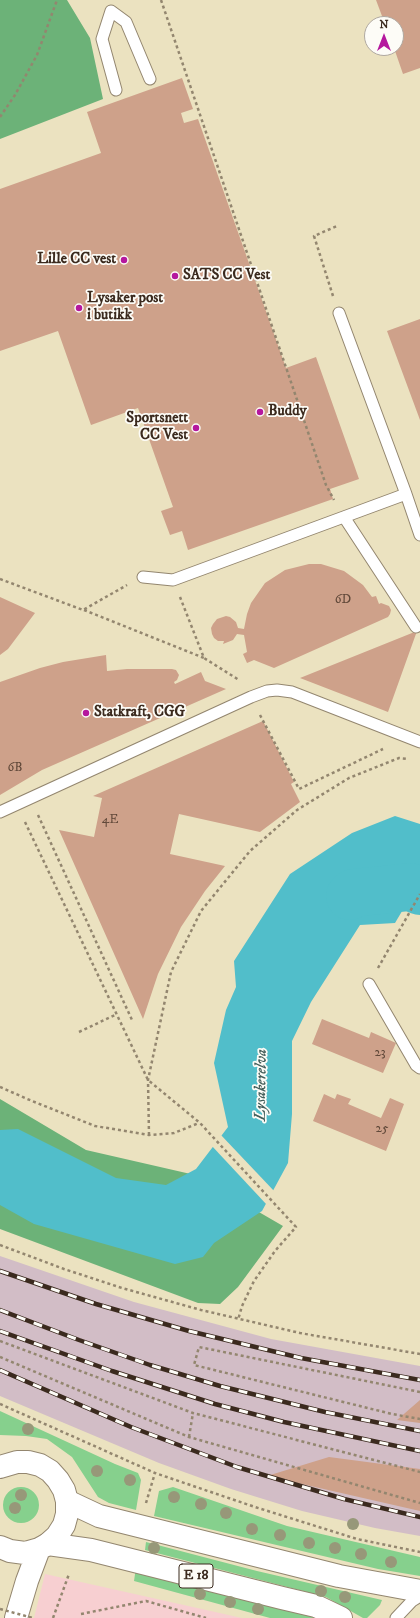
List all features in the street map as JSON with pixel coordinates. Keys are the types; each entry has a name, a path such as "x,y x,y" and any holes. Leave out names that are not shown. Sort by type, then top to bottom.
{"main road":[{"path":"0,1547 10,1551 25,1553 44,1547 57,1536 64,1525 67,1514 67,1501 64,1490 50,1471 40,1465 28,1462 6,1461"},
{"name":"E 18","path":"67,1501 99,1516 339,1576 420,1591"},
{"path":"16,1618 27,1581 44,1547"},
{"name":"E 18","path":"44,1547 91,1550 316,1606 341,1618"}],"lane":[{"path":"116,90 102,39 111,11 126,22 150,79"},
{"path":"339,313 420,535"},
{"path":"142,577 173,580 406,494"},
{"path":"344,517 416,627"},
{"path":"0,812 266,691 277,690 292,692 420,742"},
{"path":"369,984 416,1065 420,1068"},
{"path":"396,1618 412,1601 420,1596"}],"path":[{"path":"0,117 37,55 57,0"},
{"path":"162,0 326,484 344,517"},
{"path":"337,226 314,236 339,313"},
{"path":"83,610 142,577"},
{"path":"0,579 204,658"},
{"path":"149,1135 148,1080 171,972 201,911 250,851 297,810 349,778 399,758 413,760"},
{"path":"30,798 132,1020"},
{"path":"16,805 148,1080 200,1123 296,1227 254,1281 242,1306 238,1320"},
{"path":"369,984 420,894"},
{"path":"79,1032 117,1014"},
{"path":"0,1087 95,1126 149,1135 174,1133 200,1123"},
{"path":"0,1246 122,1288 238,1320 420,1354"},
{"path":"0,1341 193,1413 420,1472"},
{"path":"420,1392 199,1347 194,1365 392,1414 420,1419"},
{"path":"0,1357 189,1438 420,1502"},
{"path":"0,1404 155,1473 255,1508 350,1537 420,1552"},
{"path":"189,1438 193,1413"},
{"path":"145,1506 155,1473"},
{"path":"53,1618 69,1574"},
{"path":"81,1614 146,1601 206,1618"},
{"path":"0,1609 33,1618"}],"shaded area":[{"path":"0,1256 134,1302 271,1339 420,1366 420,1536 375,1528 302,1511 231,1489 159,1463 0,1396"},
{"path":"45,1574 242,1618 34,1618"}],"green space":[{"path":"0,0 67,0 90,38 103,99 0,139"},
{"path":"0,1099 86,1150 195,1175 283,1226 238,1287 220,1304 198,1303 0,1229"},
{"path":"0,1411 115,1464 138,1473 141,1480 136,1510 109,1503 98,1497 72,1457 47,1439 26,1436 0,1435"},
{"path":"21,1487 31,1490 36,1495 39,1505 36,1515 31,1520 21,1523 11,1520 6,1515 3,1505 6,1495 11,1490"},
{"path":"173,1487 287,1526 420,1557 420,1576 378,1569 154,1516 159,1491"},
{"path":"146,1542 257,1571 382,1600 380,1605 367,1618 363,1618 326,1597 145,1550"},
{"path":"136,1567 321,1618 270,1618 134,1581"}],"water":[{"path":"395,816 420,824 420,881 395,923 360,925 311,1002 292,1041 292,1114 288,1163 262,1211 214,1243 203,1257 175,1264 34,1224 0,1205 0,1130 18,1129 116,1178 166,1185 196,1169 228,1127 214,1063 226,1010 236,987 234,961 290,874 352,833"}],"pier":[{"path":"220,1134 275,1192 267,1205 211,1145"}],"building":[{"path":"376,0 420,0 420,68 403,74 397,56 404,56 404,16 382,16"},
{"name":"Lille CC vest","path":"182,78 193,109 181,113 184,123 198,119 286,368 316,357 359,479 330,489 333,499 188,550 182,531 170,535 161,511 173,507 138,408 91,425 58,331 0,351 0,189 101,153 87,112"},
{"path":"420,319 420,420 387,331"},
{"path":"309,564 321,564 344,571 363,585 372,597 376,596 379,604 381,603 389,606 391,610 390,614 388,617 274,668 254,660 247,663 243,654 247,652 244,635 237,634 233,640 223,644 224,641 218,641 214,638 211,628 217,619 226,616 230,617 236,622 238,628 244,629 251,603 265,583 285,570"},
{"path":"0,597 35,613 8,649 0,655"},
{"path":"417,631 388,712 300,678"},
{"name":"Statkraft, CGG","path":"106,655 107,671 127,669 172,669 176,670 179,675 177,680 174,682 175,684 201,672 205,681 226,689 42,770 0,795 0,682 40,668 63,662"},
{"path":"263,721 294,782 291,784 300,802 260,832 179,814 170,854 225,866 205,891 181,927 158,974 143,1019 59,830 94,837 102,798 93,796"},
{"path":"322,1019 369,1038 371,1032 396,1043 383,1073 312,1044"},
{"path":"324,1094 335,1099 337,1094 351,1099 348,1104 381,1118 390,1098 404,1104 386,1151 313,1121"},
{"path":"420,1400 420,1423 397,1420"},
{"path":"329,1457 420,1469 420,1511 267,1476"}],"waterway":[{"name":"Lysakerelva","path":"350,896 353,893 410,887 420,891"}],"railway":[{"path":"0,1271 96,1304 189,1331 301,1358 420,1380"},
{"path":"0,1310 150,1365 220,1386 325,1412 420,1431"},
{"path":"0,1331 112,1371 215,1404 284,1422 420,1451"},
{"path":"0,1370 131,1427 237,1467 344,1499 420,1517"}],"place":[{"name":"Lille CC vest","path":"124,260"},
{"name":"SATS CC Vest","path":"175,276"},
{"name":"Lysaker post i butikk","path":"79,308"},
{"name":"Buddy","path":"260,412"},
{"name":"Sportsnett CC Vest","path":"196,428"},
{"name":"Statkraft, CGG","path":"86,713"}]}
